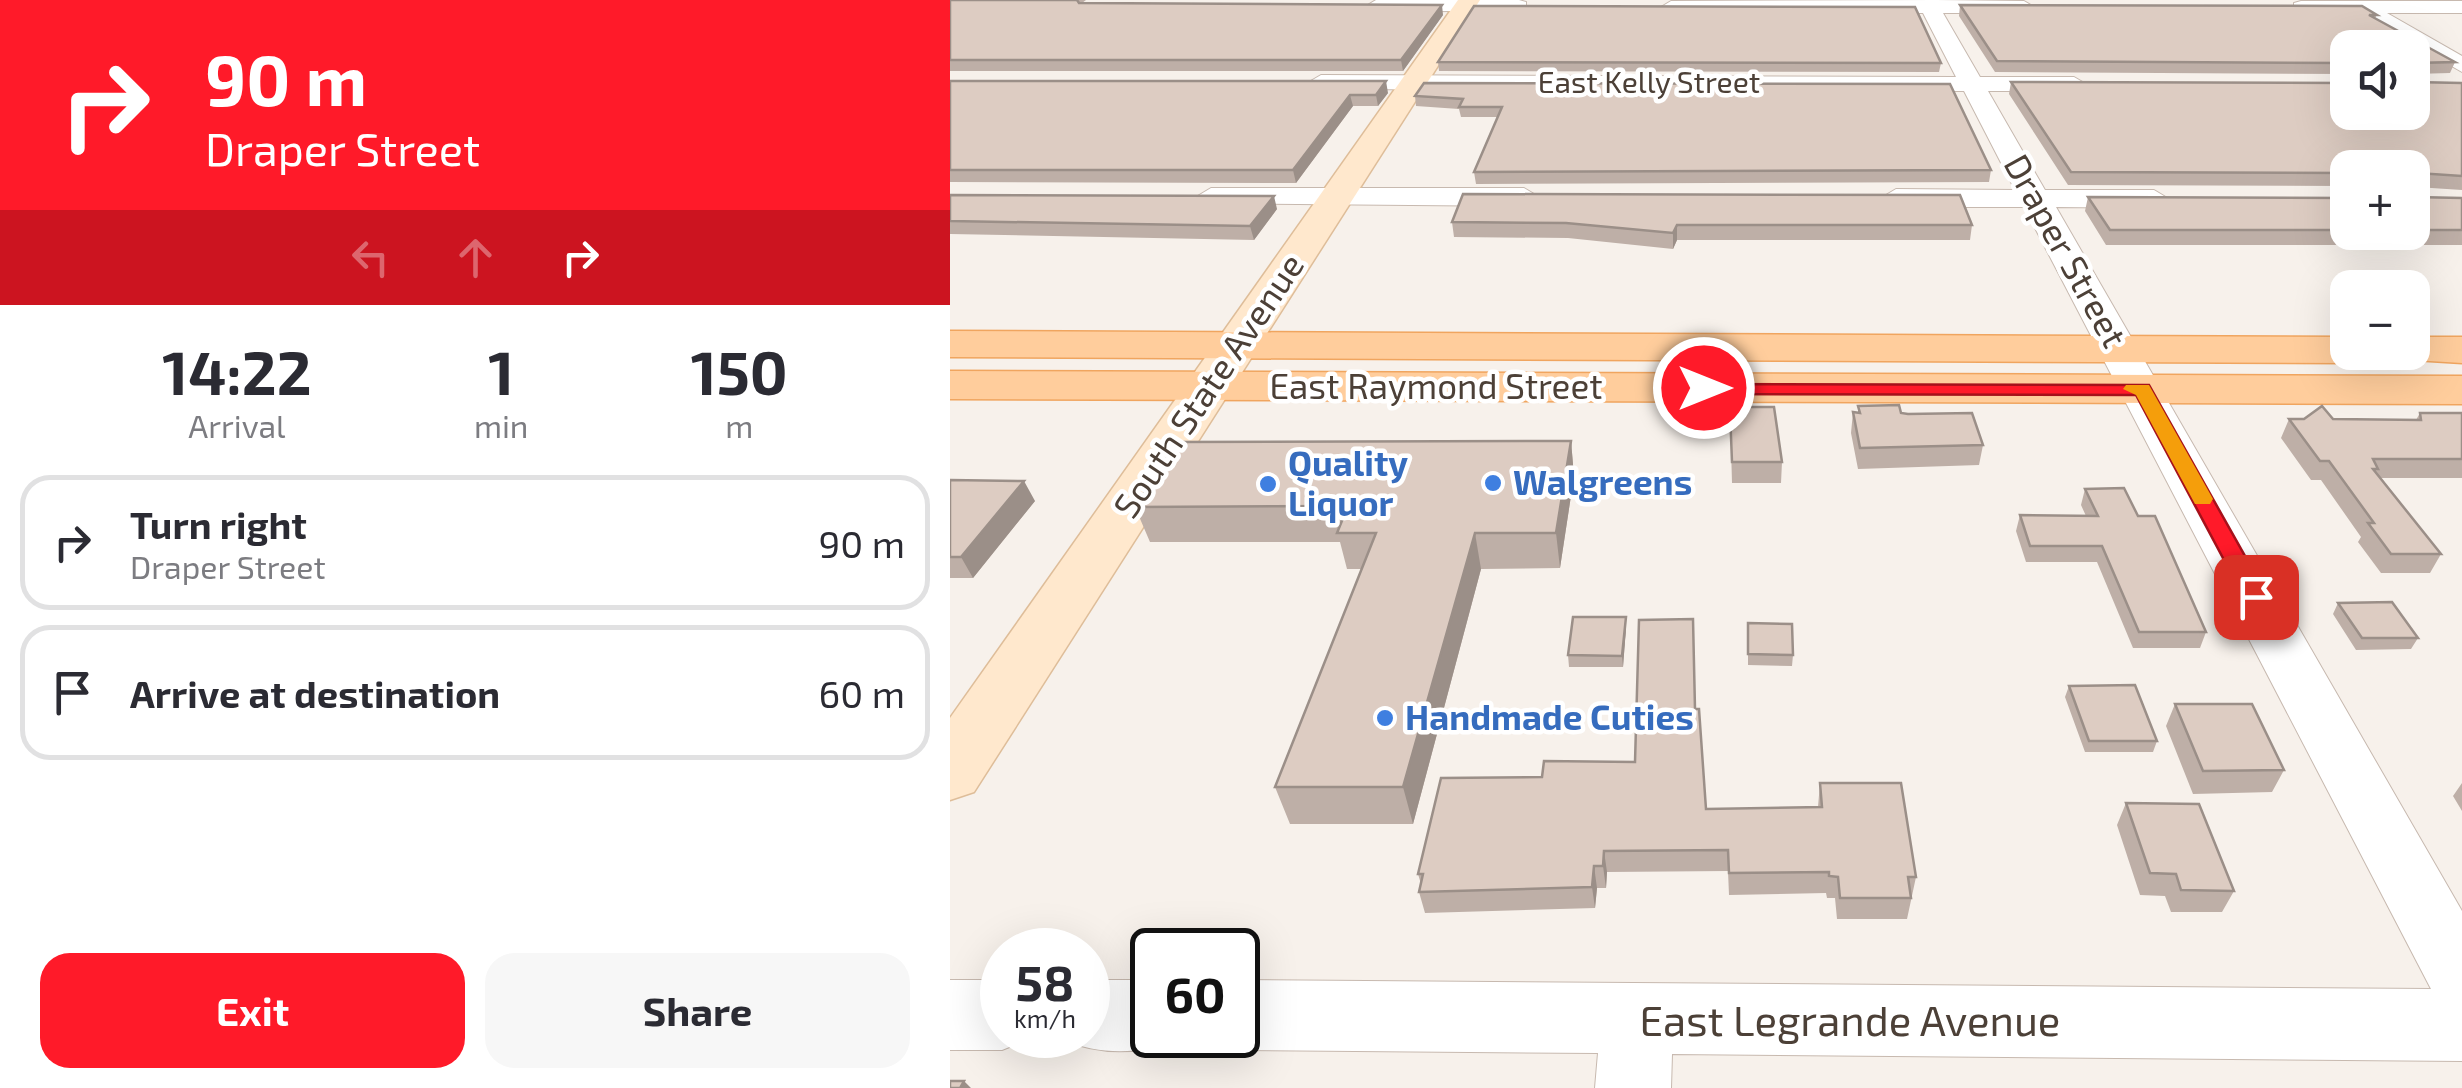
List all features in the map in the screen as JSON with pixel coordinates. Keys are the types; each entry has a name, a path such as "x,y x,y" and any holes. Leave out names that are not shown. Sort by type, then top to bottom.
{"main road":[{"name":"East Raymond Street","path":"950,344 1221,366"},
{"path":"2430,350 2462,350"},
{"name":"East Raymond Street","path":"2132,369 2330,352"},
{"name":"East Raymond Street","path":"950,384 1221,366 2132,369 2462,390"}],"street":[{"path":"2446,0 2462,4"},
{"name":"South State Avenue","path":"950,772 1467,3"},
{"path":"1657,6 1928,3 2048,7"},
{"name":"Draper Street","path":"1928,3 2462,977"},
{"path":"2283,7 2462,4"},
{"path":"1347,6 1541,6"},
{"path":"2362,7 2462,65"},
{"name":"East Kelly Street","path":"1298,82 2091,84"},
{"path":"1182,196 1551,198"},
{"path":"1862,198 2192,199"},
{"path":"950,1015 980,1015"},
{"name":"East Legrande Avenue","path":"1260,1017 1635,1054 2462,1025"}],"building":[{"path":"950,0 1442,5 1401,60 950,60"},
{"path":"1960,5 2362,6 2377,15 2369,15 2396,30 2330,30 2330,63 1997,61"},
{"path":"1474,6 1915,7 1941,63 1438,62"},
{"path":"2430,48 2455,62 2430,63"},
{"path":"950,81 1386,81 1376,95 1350,95 1293,170 950,170"},
{"path":"2011,82 2330,83 2330,130 2430,130 2430,82 2462,83 2462,176 2430,174 2430,150 2330,150 2330,173 2071,172"},
{"path":"1424,83 1950,84 1991,170 1474,172 1502,107 1459,107 1463,99 1415,96"},
{"path":"1463,194 1960,195 1972,225 1677,225 1673,233 1566,223 1452,222"},
{"path":"950,195 1274,196 1250,226 950,221"},
{"path":"2088,197 2330,198 2330,230 2110,230"},
{"path":"2430,197 2462,198 2462,230 2430,230"},
{"path":"1899,405 1901,413 1908,414 1972,413 1983,445 1860,448 1853,412 1860,413 1858,406"},
{"path":"2322,406 2333,419 2421,420 2420,413 2462,413 2462,459 2373,459 2378,469 2373,469 2441,554 2391,554 2368,523 2374,523 2329,461 2320,461 2289,419 2304,419"},
{"path":"1734,407 1774,407 1782,462 1732,462 1730,411"},
{"path":"1571,441 1556,533 1475,533 1403,787 1275,787 1376,533 1337,533 1348,506 1135,507 1177,442"},
{"path":"950,480 1024,481 961,557 950,557"},
{"path":"2124,488 2138,516 2155,516 2206,632 2139,632 2102,546 2030,546 2020,515 2098,516 2085,489"},
{"path":"2392,602 2418,638 2362,638 2338,603"},
{"path":"1573,617 1626,617 1622,656 1568,655"},
{"path":"1693,619 1695,709 1699,709 1706,809 1822,807 1820,783 1901,783 1916,877 1908,877 1911,898 1840,898 1838,877 1829,876 1829,872 1729,873 1728,850 1604,851 1603,866 1594,866 1592,887 1419,892 1423,874 1418,874 1441,778 1542,777 1544,761 1635,762 1639,620"},
{"path":"1748,623 1792,624 1793,655 1748,654"},
{"path":"2135,685 2157,741 2089,741 2069,686"},
{"path":"2175,704 2252,704 2284,770 2203,771"},
{"path":"2126,803 2199,804 2234,891 2181,890 2176,874 2150,873"},
{"path":"950,1081 964,1081 960,1088 950,1088"}],"slow traffic":[{"path":"2133,389 2142,389 2202,499"}],"place":[{"name":"Walgreens","path":"1493,483"},
{"name":"Quality Liquor","path":"1268,484"},
{"name":"Handmade Cuties","path":"1385,718"}],"route":[{"path":"1704,388 2142,389 2256,597"}]}
